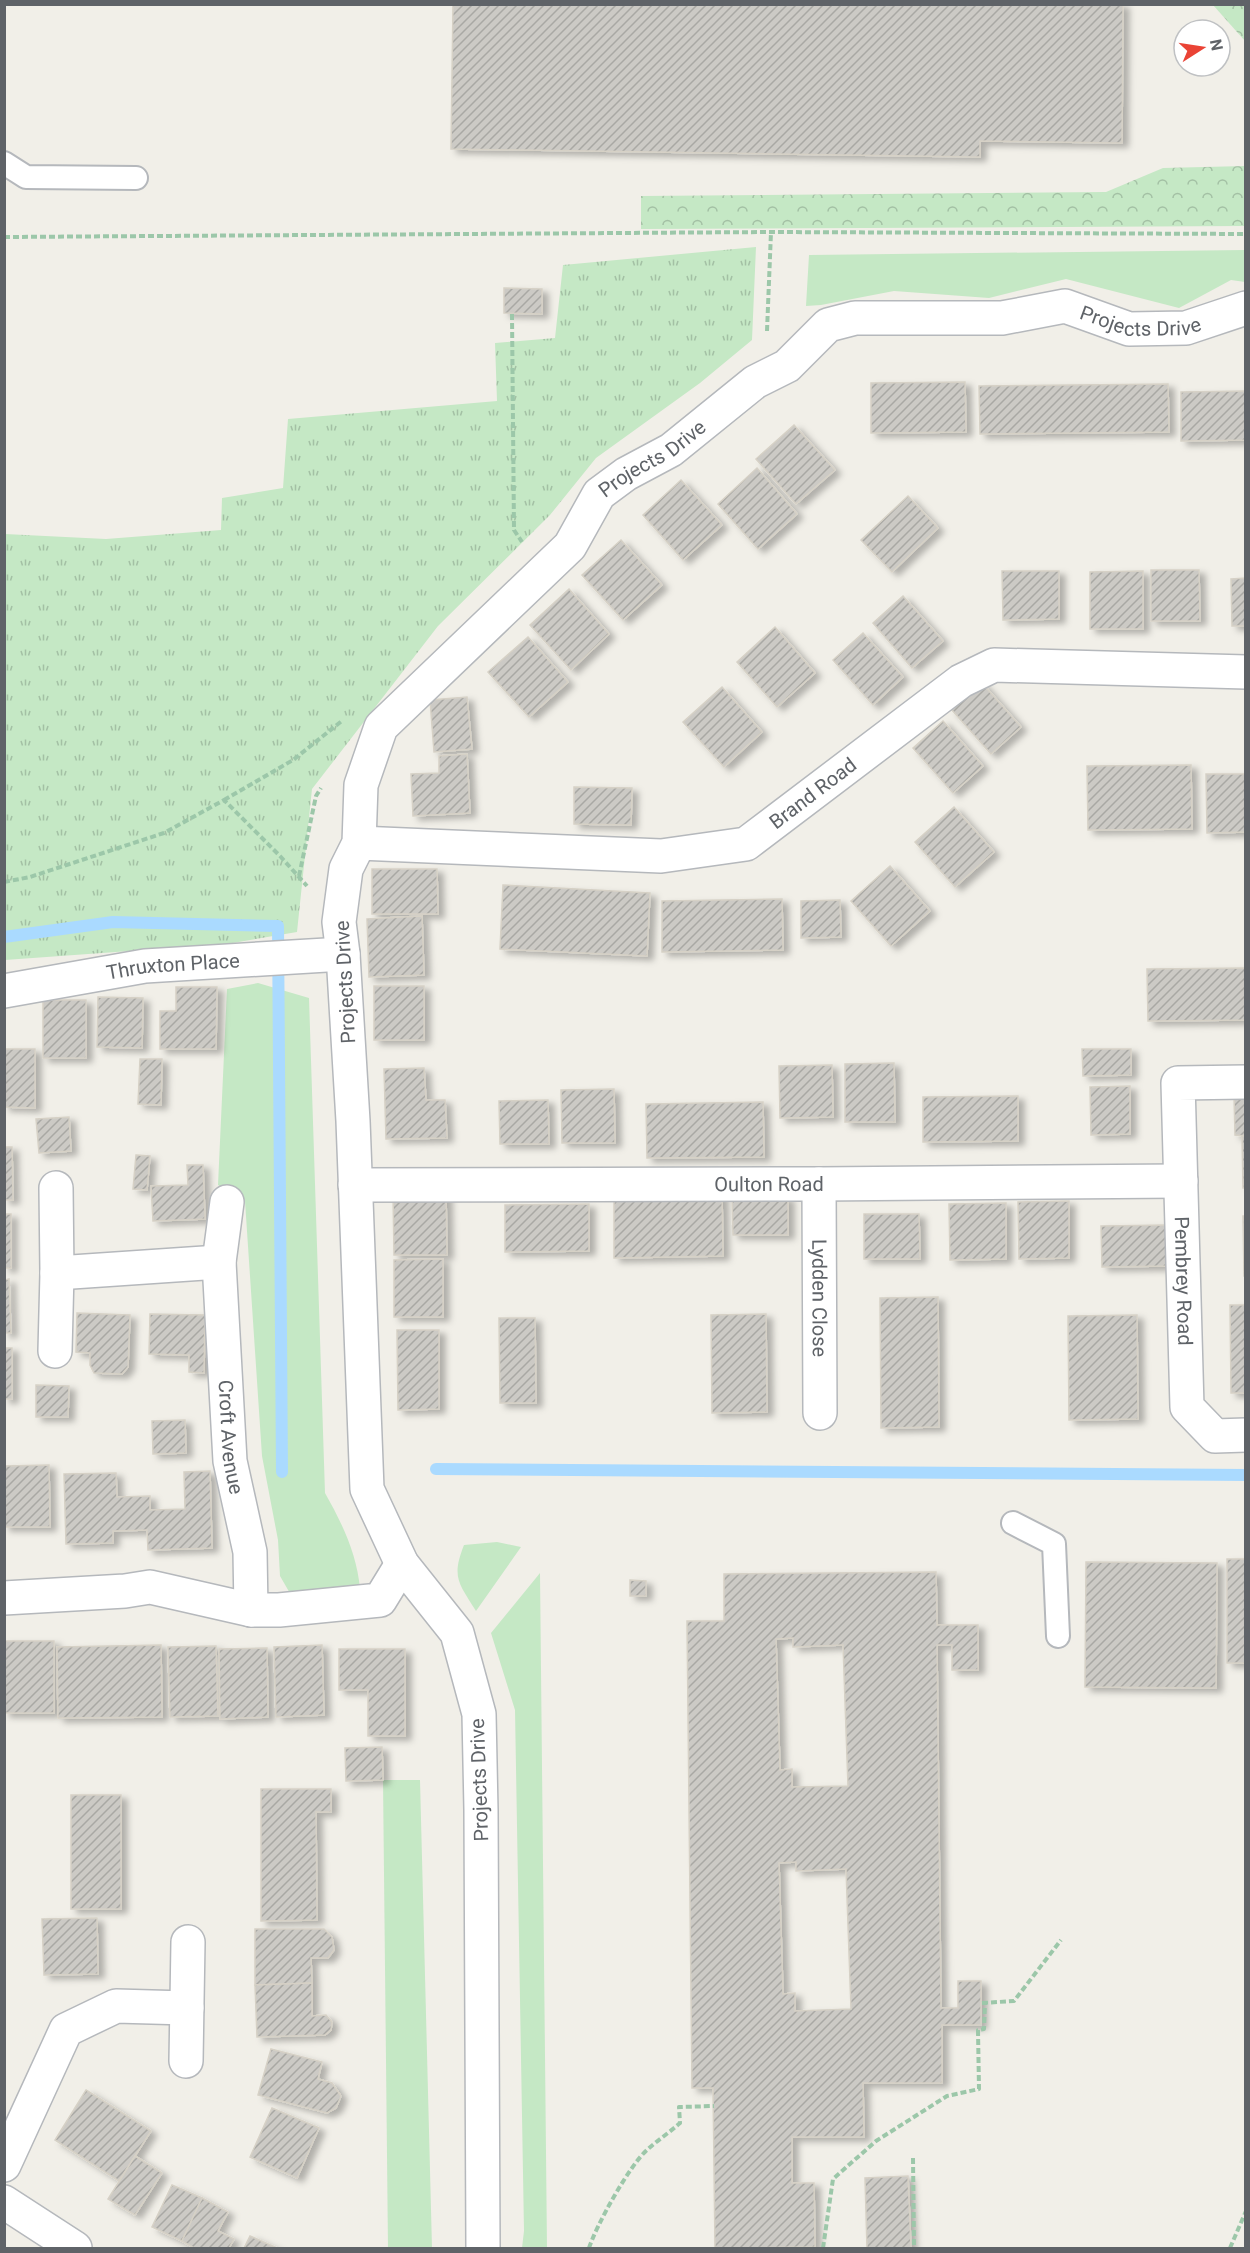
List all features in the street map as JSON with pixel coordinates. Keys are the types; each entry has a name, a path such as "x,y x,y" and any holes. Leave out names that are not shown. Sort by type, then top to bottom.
{"street":[{"name":"Projects Drive","path":"483,2248 479,1713 457,1632 402,1564 367,1489 355,1185 331,954 339,922 346,868 359,843 361,785 381,727 570,546 599,494 626,474 671,450 755,382 787,366 828,325 855,318 1002,318 1065,306 1129,329 1186,328 1245,308"},
{"name":"Brand Road","path":"359,843 661,856 746,844 961,681 994,665 1245,672"},
{"name":"Thruxton Place","path":"4,992 144,966 331,954"},
{"name":"Pembrey Road","path":"1245,1082 1178,1083 1187,1407 1215,1436 1245,1436"},
{"name":"Oulton Road","path":"355,1185 1181,1181"},
{"name":"Lydden Close","path":"819,1184 820,1413"},
{"path":"55,1351 56,1188"},
{"name":"Croft Avenue","path":"226,1202 219,1262 231,1461 250,1552 251,1610"},
{"path":"57,1273 219,1262"},
{"path":"4,1598 125,1591 150,1587 251,1610 279,1610 380,1600 402,1564"},
{"path":"186,2061 188,1942"},
{"path":"4,2164 66,2030 116,2006 188,2008"},
{"path":"4,2202 75,2248"}],"lane":[{"path":"4,163 26,177 136,177"},
{"path":"1013,1523 1054,1544 1058,1636"}],"path":[{"path":"4,237 759,232 1245,234"},
{"path":"512,314 514,530 544,571"},
{"path":"4,882 30,877 164,832 224,800 280,856 339,922"},
{"path":"823,2248 833,2179 876,2141 947,2096 979,2089 978,2030 984,2029 983,2003 1014,2001 1061,1940"},
{"path":"589,2248 594,2233 632,2169 647,2150 680,2123 679,2107 714,2106"},
{"path":"913,2158 915,2248"},
{"path":"1230,2248 1245,2211"}],"green space":[{"path":"1213,5 1245,5 1245,41 1232,26 1232,18 1225,18"},
{"path":"1245,166 1245,226 641,229 641,196 1106,192 1163,168"},
{"path":"756,247 752,340 700,383 596,458 550,515 438,626 312,789 297,932 227,944 5,960 5,534 106,539 221,530 222,498 283,488 288,419 497,401 495,343 555,338 563,265"},
{"path":"1245,250 1245,282 1231,280 1179,308 1066,279 989,298 894,291 806,306 809,255"},
{"path":"258,983 309,998 325,1493 348,1539 356,1563 360,1589 295,1602 280,1576 278,1540 262,1456 245,1201 218,1185 227,989"},
{"path":"497,1542 521,1547 476,1611 461,1587 458,1573 460,1556 464,1545"},
{"path":"540,1573 547,2248 522,2248 524,2231 515,1710 491,1633"},
{"path":"383,1780 420,1780 432,2248 388,2248"}],"building":[{"path":"453,4 1123,4 1122,143 980,141 980,157 451,149"},
{"path":"504,288 542,289 542,314 504,313"},
{"path":"965,382 966,432 871,433 871,383"},
{"path":"1168,384 1169,432 980,434 979,386"},
{"path":"1246,391 1246,440 1181,441 1181,392"},
{"path":"794,425 835,470 796,504 756,459"},
{"path":"757,468 797,514 758,549 718,504"},
{"path":"681,480 722,525 683,560 643,515"},
{"path":"908,496 938,528 892,572 861,540"},
{"path":"621,540 662,585 623,620 582,575"},
{"path":"1151,570 1199,570 1200,621 1151,621"},
{"path":"1002,571 1059,571 1059,619 1003,620"},
{"path":"1143,571 1143,629 1090,629 1090,572"},
{"path":"1246,578 1246,626 1232,626 1231,579"},
{"path":"569,589 609,634 571,670 530,625"},
{"path":"903,596 943,641 912,668 873,623"},
{"path":"775,627 815,673 777,707 737,662"},
{"path":"863,633 903,677 873,705 833,660"},
{"path":"528,637 568,682 529,717 488,672"},
{"path":"981,682 1021,727 991,754 951,709"},
{"path":"722,687 762,732 724,767 683,722"},
{"path":"467,697 472,749 434,752 430,700"},
{"path":"943,721 983,766 953,793 913,748"},
{"path":"467,754 470,813 413,816 411,774 439,773 439,756"},
{"path":"1191,765 1192,829 1088,830 1087,766"},
{"path":"1206,774 1246,774 1246,832 1207,833"},
{"path":"574,787 632,788 631,825 574,824"},
{"path":"954,807 994,852 955,887 915,842"},
{"path":"890,866 930,911 891,946 851,901"},
{"path":"372,869 437,869 438,914 372,914"},
{"path":"503,885 650,893 647,956 500,949"},
{"path":"782,899 783,950 662,952 662,901"},
{"path":"840,900 841,937 801,938 801,901"},
{"path":"422,916 424,975 369,977 367,919"},
{"path":"1246,968 1246,1020 1148,1021 1147,969"},
{"path":"374,986 424,986 424,1040 374,1040"},
{"path":"176,987 217,987 216,1049 160,1049 160,1011 176,1011"},
{"path":"98,997 143,998 142,1048 97,1047"},
{"path":"43,1000 86,1000 86,1058 43,1058"},
{"path":"4,1049 35,1049 35,1108 4,1107"},
{"path":"1082,1049 1131,1049 1131,1075 1083,1076"},
{"path":"140,1059 162,1059 161,1105 138,1104"},
{"path":"894,1063 895,1122 845,1122 845,1064"},
{"path":"832,1065 833,1117 780,1118 779,1066"},
{"path":"424,1068 426,1100 445,1100 447,1138 386,1139 384,1069"},
{"path":"1130,1086 1130,1134 1091,1135 1090,1087"},
{"path":"614,1089 615,1143 562,1143 561,1090"},
{"path":"1018,1096 1018,1141 923,1142 923,1097"},
{"path":"1234,1096 1246,1096 1246,1136 1235,1135"},
{"path":"548,1100 549,1144 500,1144 499,1101"},
{"path":"763,1102 764,1157 647,1158 646,1104"},
{"path":"69,1117 71,1151 39,1153 36,1119"},
{"path":"1242,1136 1246,1136 1246,1188 1243,1188"},
{"path":"4,1147 12,1147 13,1200 4,1200"},
{"path":"136,1155 150,1156 147,1190 133,1189"},
{"path":"187,1165 203,1165 205,1219 153,1221 151,1186 188,1185"},
{"path":"446,1192 447,1255 394,1255 393,1193"},
{"path":"722,1193 723,1256 614,1258 614,1194"},
{"path":"732,1197 788,1197 788,1235 733,1235"},
{"path":"1069,1201 1069,1258 1019,1259 1018,1202"},
{"path":"1006,1203 1006,1259 950,1260 949,1204"},
{"path":"589,1204 589,1251 505,1252 505,1205"},
{"path":"4,1214 11,1214 11,1268 4,1268"},
{"path":"864,1214 919,1214 920,1259 864,1259"},
{"path":"1243,1216 1246,1216 1246,1276 1244,1276"},
{"path":"1167,1225 1167,1266 1102,1267 1101,1226"},
{"path":"443,1259 443,1317 394,1317 394,1260"},
{"path":"9,1279 11,1333 4,1333 4,1280"},
{"path":"938,1297 939,1427 881,1428 880,1298"},
{"path":"1230,1305 1246,1305 1246,1393 1231,1393"},
{"path":"77,1313 130,1315 128,1367 122,1374 94,1373 90,1365 90,1353 76,1352"},
{"path":"150,1314 205,1315 204,1373 189,1372 189,1355 149,1354"},
{"path":"766,1314 767,1412 712,1413 711,1315"},
{"path":"1137,1315 1138,1419 1069,1420 1068,1316"},
{"path":"499,1318 535,1318 536,1403 500,1403"},
{"path":"397,1330 439,1330 439,1409 398,1410"},
{"path":"4,1348 12,1348 12,1399 4,1399"},
{"path":"36,1385 69,1386 68,1417 36,1417"},
{"path":"185,1420 186,1453 153,1454 152,1421"},
{"path":"49,1465 50,1527 4,1527 4,1466"},
{"path":"210,1471 212,1548 148,1550 147,1530 113,1531 113,1543 66,1544 64,1474 116,1473 117,1497 150,1496 150,1510 185,1509 184,1472"},
{"path":"1227,1559 1246,1559 1246,1663 1227,1663"},
{"path":"1086,1562 1217,1563 1216,1688 1085,1687"},
{"path":"936,1572 937,1625 978,1625 978,1670 952,1670 952,1645 937,1645 941,2008 958,2008 958,1981 981,1981 981,2025 942,2025 942,2083 863,2083 864,2137 792,2137 792,2183 814,2183 815,2247 715,2248 713,2088 692,2088 687,1621 724,1621 724,1574","holes":["793,1638 793,1647 843,1645 848,1786 792,1787 792,1769 780,1770 776,1639","796,1862 796,1871 846,1869 851,2009 795,2011 795,1993 783,1994 779,1863"]},
{"path":"630,1580 646,1581 646,1596 630,1596"},
{"path":"4,1641 54,1641 54,1713 4,1713"},
{"path":"161,1645 162,1717 58,1718 57,1647"},
{"path":"322,1645 324,1715 276,1717 274,1647"},
{"path":"216,1646 218,1716 170,1717 168,1647"},
{"path":"267,1648 268,1717 220,1719 219,1649"},
{"path":"339,1649 405,1649 405,1736 368,1736 368,1690 339,1690"},
{"path":"382,1747 383,1780 346,1781 345,1748"},
{"path":"261,1789 331,1789 331,1812 316,1812 317,1920 261,1921"},
{"path":"71,1795 121,1795 121,1909 71,1909"},
{"path":"97,1918 98,1974 44,1975 42,1919"},
{"path":"255,1929 324,1929 332,1937 334,1950 328,1958 311,1958 312,1983 255,1985"},
{"path":"312,1983 312,2016 326,2015 332,2022 331,2030 325,2035 257,2037 255,1985"},
{"path":"271,2049 322,2062 318,2079 332,2083 341,2096 336,2108 327,2113 258,2095"},
{"path":"86,2090 151,2131 119,2181 55,2140"},
{"path":"272,2108 319,2128 297,2178 250,2157"},
{"path":"135,2156 162,2173 135,2215 108,2199"},
{"path":"908,2176 911,2248 867,2248 865,2178"},
{"path":"172,2185 202,2198 182,2241 152,2227"},
{"path":"202,2198 228,2212 218,2231 234,2239 229,2248 194,2248 182,2241"},
{"path":"250,2236 277,2248 244,2248"}],"waterway":[{"path":"4,937 113,922 278,926 282,1472"},
{"path":"436,1469 1246,1475"}]}
